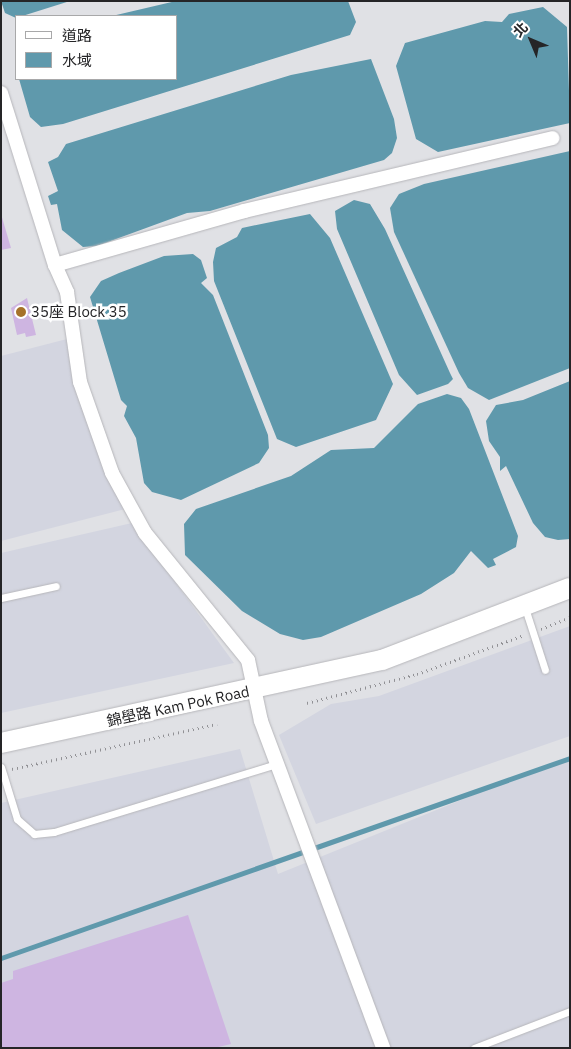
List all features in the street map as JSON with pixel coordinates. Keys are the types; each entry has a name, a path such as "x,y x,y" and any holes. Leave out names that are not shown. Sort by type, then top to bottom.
{"street":[{"path":"1,94 56,264 67,292 80,382 112,472 145,533 241,649 257,689 382,660 525,608 570,588"},
{"path":"56,264 244,212 552,138"},
{"name":"錦壆路 Kam Pok Road","path":"1,743 257,689 261,721 382,1048"}],"lane":[{"path":"1,598 56,586"},
{"path":"525,608 545,670"},
{"path":"2,769 17,819 34,834 54,832 278,764"},
{"path":"474,1048 570,1010"}],"path":[{"path":"307,703 408,677 534,632 570,616"},
{"path":"2,769 217,724"}],"shaded area":[{"path":"67,339 129,508 1,541 1,356"},
{"path":"132,523 234,663 1,713 1,553"},
{"path":"570,626 570,736 316,824 279,735 331,704 379,696"},
{"path":"240,749 278,874 570,756 570,1048 1,1048 1,803"}],"water":[{"path":"1,1 70,1 26,15 15,15 15,18 5,13"},
{"path":"176,1 348,1 356,22 350,35 63,124 41,127 30,117 19,80 178,80 178,15 116,15"},
{"path":"543,7 567,27 570,123 438,152 416,139 396,66 405,43 485,21 502,22 509,14"},
{"path":"371,59 394,119 397,138 392,153 384,160 210,211 187,213 97,246 83,247 62,230 57,204 51,205 48,196 58,191 48,162 58,157 66,144 291,75"},
{"path":"570,151 570,368 489,400 468,388 459,373 394,232 390,208 399,194 424,184"},
{"path":"354,200 370,204 385,229 453,379 448,384 417,395 399,375 337,229 335,211"},
{"path":"310,214 330,238 393,384 376,420 296,447 277,439 214,281 213,262 216,248 237,237 242,228"},
{"path":"193,254 201,260 207,278 201,283 213,295 268,435 269,448 259,463 181,500 152,492 144,483 136,438 124,416 127,406 121,400 90,297 101,281 119,273 164,256"},
{"path":"570,381 570,539 558,540 545,537 533,523 506,466 500,471 500,457 489,441 486,421 496,405 523,400"},
{"path":"447,394 461,398 469,409 518,536 516,547 493,559 496,565 488,568 471,551 454,573 421,594 321,637 303,640 280,634 242,611 185,555 184,524 196,509 291,476 331,450 374,448 418,404"}],"building":[{"path":"1,214 11,248 1,250"},
{"path":"27,298 36,335 26,337 25,333 17,335 11,308"},
{"path":"188,915 231,1044 214,1048 1,1048 1,983 13,979 13,971"}],"waterway":[{"path":"1,958 570,758"}],"place":[{"name":"35座 Block 35","path":"21,312"}]}
